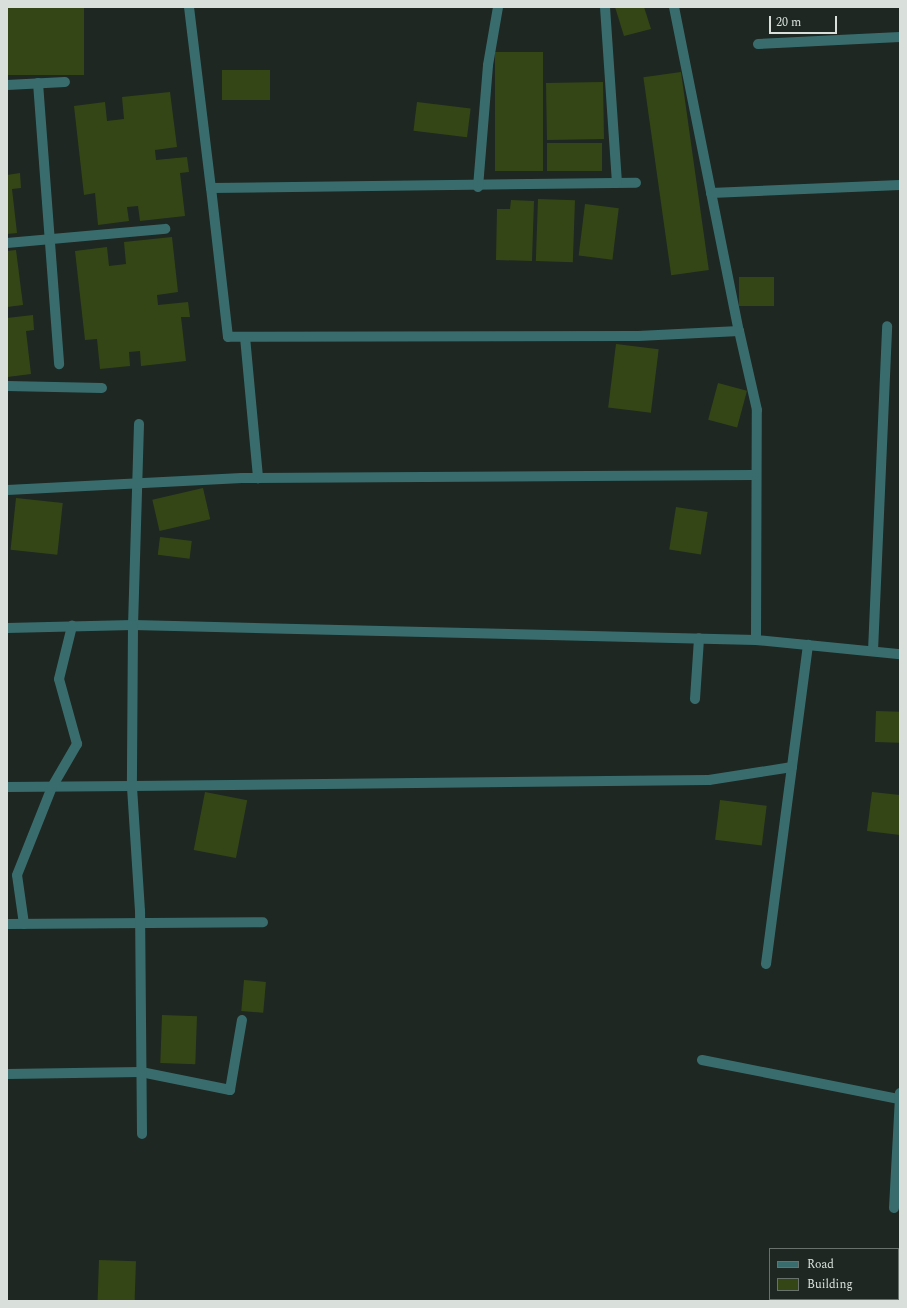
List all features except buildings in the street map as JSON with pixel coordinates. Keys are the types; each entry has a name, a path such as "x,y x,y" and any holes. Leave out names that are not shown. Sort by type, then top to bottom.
{"street":[{"path":"189,7 228,337 638,336 739,331"},
{"path":"478,186 488,65 498,7"},
{"path":"605,7 617,183"},
{"path":"674,7 739,331 757,410 754,475 756,640"},
{"path":"758,44 900,37"},
{"path":"7,85 65,82"},
{"path":"38,84 59,364"},
{"path":"211,188 636,183"},
{"path":"711,193 900,185"},
{"path":"7,243 49,238 165,229"},
{"path":"873,651 887,326"},
{"path":"245,337 258,478"},
{"path":"7,386 102,388"},
{"path":"139,424 133,625 132,786 140,923 142,1134"},
{"path":"7,490 258,478 754,475"},
{"path":"7,628 133,625 699,638 808,644 900,654"},
{"path":"24,924 17,875 52,787 77,744 59,679 72,626"},
{"path":"695,699 699,638"},
{"path":"766,964 808,644"},
{"path":"7,787 709,780 792,767"},
{"path":"7,924 263,922"},
{"path":"7,1074 141,1072 230,1090 242,1020"},
{"path":"702,1060 900,1097 894,1208"}]}
